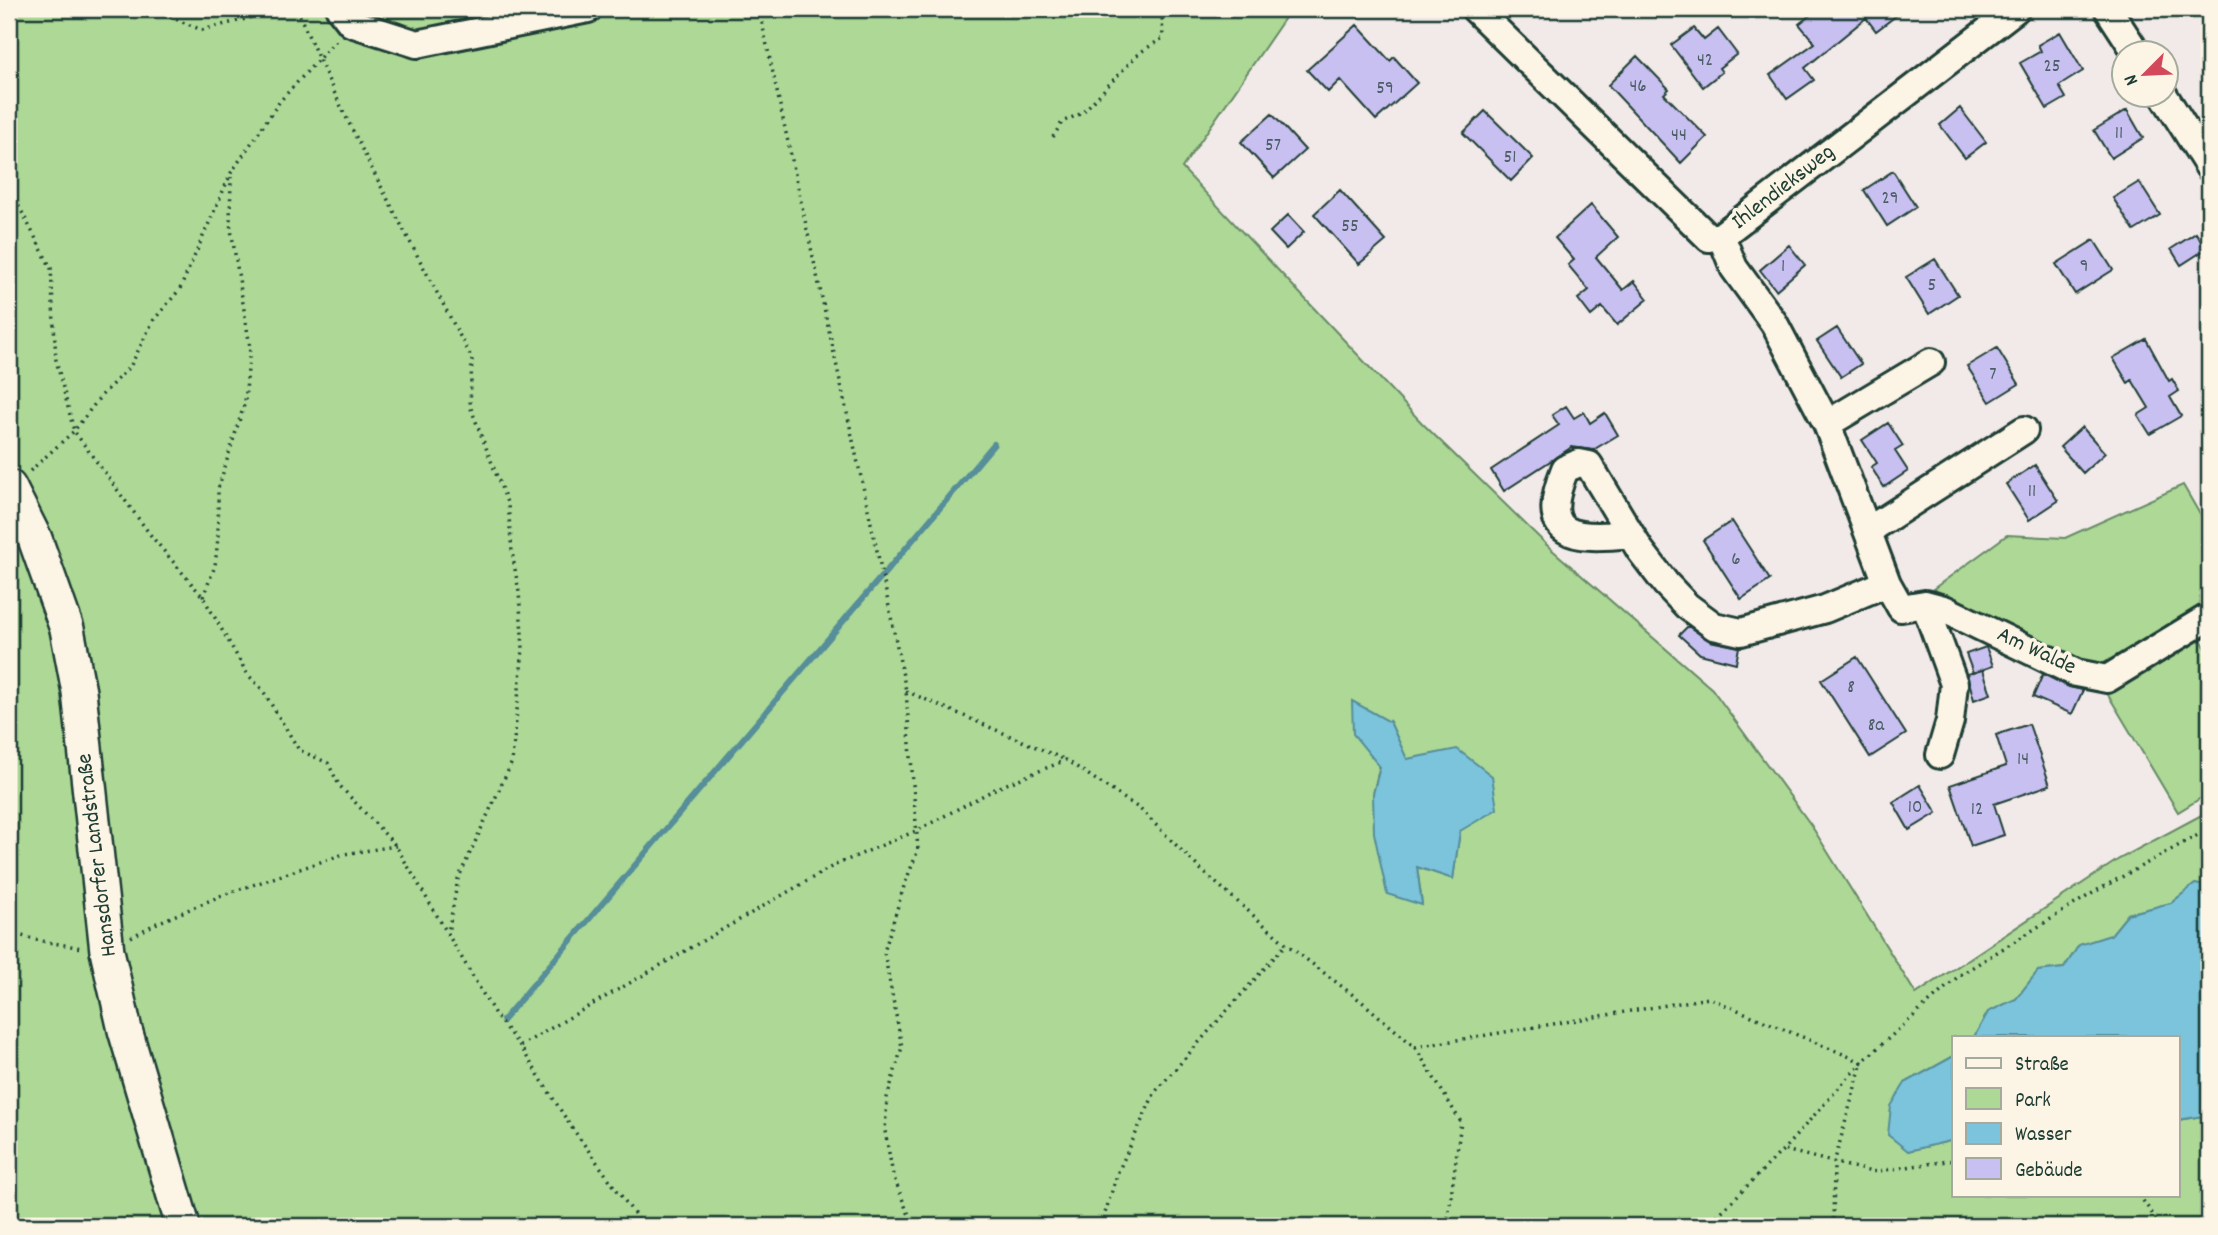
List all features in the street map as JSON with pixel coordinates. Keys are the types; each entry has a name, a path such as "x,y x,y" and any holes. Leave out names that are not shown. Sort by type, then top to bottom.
{"main road":[{"name":"Hansdorfer Landstraße","path":"9,488 35,539 67,629 79,692 107,951 125,1030 183,1226"}],"street":[{"path":"345,16 416,44 588,9"},
{"name":"Ihlendieksweg","path":"1475,9 1709,238 1721,236 2016,9"},
{"path":"2108,9 2127,38"},
{"path":"2172,108 2209,167"},
{"name":"Am Walde","path":"1721,236 1734,268 1774,323 1827,424 1887,583 1900,608 1925,604 1944,609 2076,673 2107,679 2209,617"},
{"path":"1827,424 1931,362"},
{"path":"1869,530 2024,430"},
{"path":"1630,534 1665,584 1687,606 1714,626 1741,632 1825,609 1887,583"},
{"path":"1925,604 1954,684 1950,721 1940,755"}],"path":[{"path":"150,9 202,30 273,9"},
{"path":"297,9 318,60 472,359 470,407 508,505 523,648 512,762 458,879 448,935"},
{"path":"759,9 906,691 918,850 884,952 902,1046 887,1098 886,1131 893,1175 916,1226"},
{"path":"1053,137 1062,122 1082,113 1139,53 1163,37 1162,16 1225,9"},
{"path":"9,488 74,431 100,397 131,365 153,321 180,289 231,173 281,101 318,60 345,16"},
{"path":"203,597 215,566 218,489 245,402 250,347 230,223 231,173"},
{"path":"9,187 51,268 56,359 74,431 152,537 203,597 247,675 262,689 299,750 328,763 339,785 396,846 496,1016 520,1046 570,1125 643,1226"},
{"path":"906,691 1066,760 1140,808 1199,868 1286,943 1415,1047 1461,1122 1447,1226"},
{"path":"520,1046 833,866 918,830 997,788 1066,760"},
{"path":"1707,1226 1784,1149 1862,1062 1960,975 2096,891 2209,829"},
{"path":"9,932 36,940 107,951 155,924 220,896 344,854 396,846"},
{"path":"1101,1226 1118,1172 1155,1092 1286,943"},
{"path":"1415,1047 1709,998 1862,1062"},
{"path":"1833,1226 1834,1163 1862,1062"},
{"path":"1784,1149 1872,1172 1952,1160"},
{"path":"2140,1196 2161,1226"}],"green space":[{"path":"9,9 1291,9 1182,168 1422,423 1550,548 1712,689 1811,825 1916,994 2119,859 2209,811 2209,887 2195,884 2171,903 2128,914 2111,935 2079,945 2064,968 2038,971 2016,999 1988,1012 1975,1036 1952,1036 1952,1057 1905,1083 1908,1151 1952,1140 1952,1196 2180,1196 2180,1120 2209,1115 2209,1226 9,1226","holes":["1390,722 1407,760 1457,750 1460,831 1453,879 1417,867 1422,904 1373,794"]},
{"path":"2183,485 2209,530 2209,605 2189,618 2209,654 2209,793 2178,812 2089,663 1933,589 2007,535 2065,538"}],"water":[{"path":"1352,701 1390,722 1407,759 1457,749 1492,776 1497,809 1460,831 1453,879 1417,867 1422,905 1387,894 1374,833 1373,794 1380,767 1353,734"},
{"path":"2195,884 2209,887 2209,1115 2180,1120 2180,1036 1975,1036 1988,1012 2016,999 2038,971 2064,968 2079,945 2111,935 2128,914 2171,903"},
{"path":"1952,1057 1952,1140 1908,1151 1888,1135 1891,1106 1905,1083"}],"building":[{"path":"1818,9 1905,9 1876,31 1866,18 1805,68 1814,80 1787,99 1770,75 1815,43 1799,24"},
{"path":"1357,25 1390,61 1394,57 1417,83 1376,120 1340,80 1328,92 1307,70"},
{"path":"1694,28 1704,40 1718,29 1737,54 1719,68 1722,72 1703,87 1671,45"},
{"path":"2060,32 2083,71 2059,86 2066,98 2047,109 2020,63 2041,51 2038,45"},
{"path":"1637,56 1669,89 1664,94 1707,137 1681,163 1608,85"},
{"path":"1960,108 1986,142 1965,158 1940,125"},
{"path":"2127,110 2143,138 2111,158 2094,130"},
{"path":"1485,111 1533,158 1511,181 1463,133"},
{"path":"1272,114 1305,150 1274,178 1241,142"},
{"path":"1893,171 1916,207 1887,226 1864,190"},
{"path":"2139,182 2160,215 2134,231 2113,198"},
{"path":"1340,190 1386,241 1359,264 1314,214"},
{"path":"1591,205 1618,237 1596,257 1623,290 1634,281 1648,299 1617,325 1602,307 1591,316 1578,299 1589,290 1568,265 1574,260 1555,238"},
{"path":"1288,215 1304,232 1286,249 1270,232"},
{"path":"2196,233 2206,249 2181,265 2171,249"},
{"path":"2094,240 2113,270 2075,294 2056,264"},
{"path":"1789,245 1805,265 1776,290 1760,270"},
{"path":"1935,259 1958,295 1929,314 1906,277"},
{"path":"1837,328 1861,364 1841,377 1817,341"},
{"path":"2146,339 2169,381 2172,379 2179,391 2170,397 2181,416 2150,434 2138,415 2149,408 2132,380 2128,383 2113,358"},
{"path":"1997,348 2019,384 1990,402 1967,366"},
{"path":"1566,406 1574,418 1584,412 1590,423 1605,413 1618,435 1593,450 1572,447 1504,491 1491,470 1559,425 1552,415"},
{"path":"1888,423 1903,446 1895,451 1908,471 1884,487 1871,467 1877,463 1862,440"},
{"path":"2082,427 2105,453 2083,473 2060,447"},
{"path":"2035,465 2058,501 2029,520 2006,484"},
{"path":"1732,521 1770,580 1741,599 1703,540"},
{"path":"1688,626 1710,641 1739,647 1736,663 1700,654 1679,635"},
{"path":"1986,647 1993,666 1973,673 1966,654"},
{"path":"1857,657 1906,734 1870,757 1821,680"},
{"path":"1983,670 1991,694 1974,700 1967,674"},
{"path":"2043,674 2069,687 2083,690 2072,714 2033,697"},
{"path":"2029,724 2050,785 1994,804 2004,835 1971,846 1950,785 2006,766 1996,735"},
{"path":"1920,785 1937,813 1909,830 1893,802"}],"waterway":[{"path":"884,574 994,444"},
{"path":"503,1020 881,577"}]}
